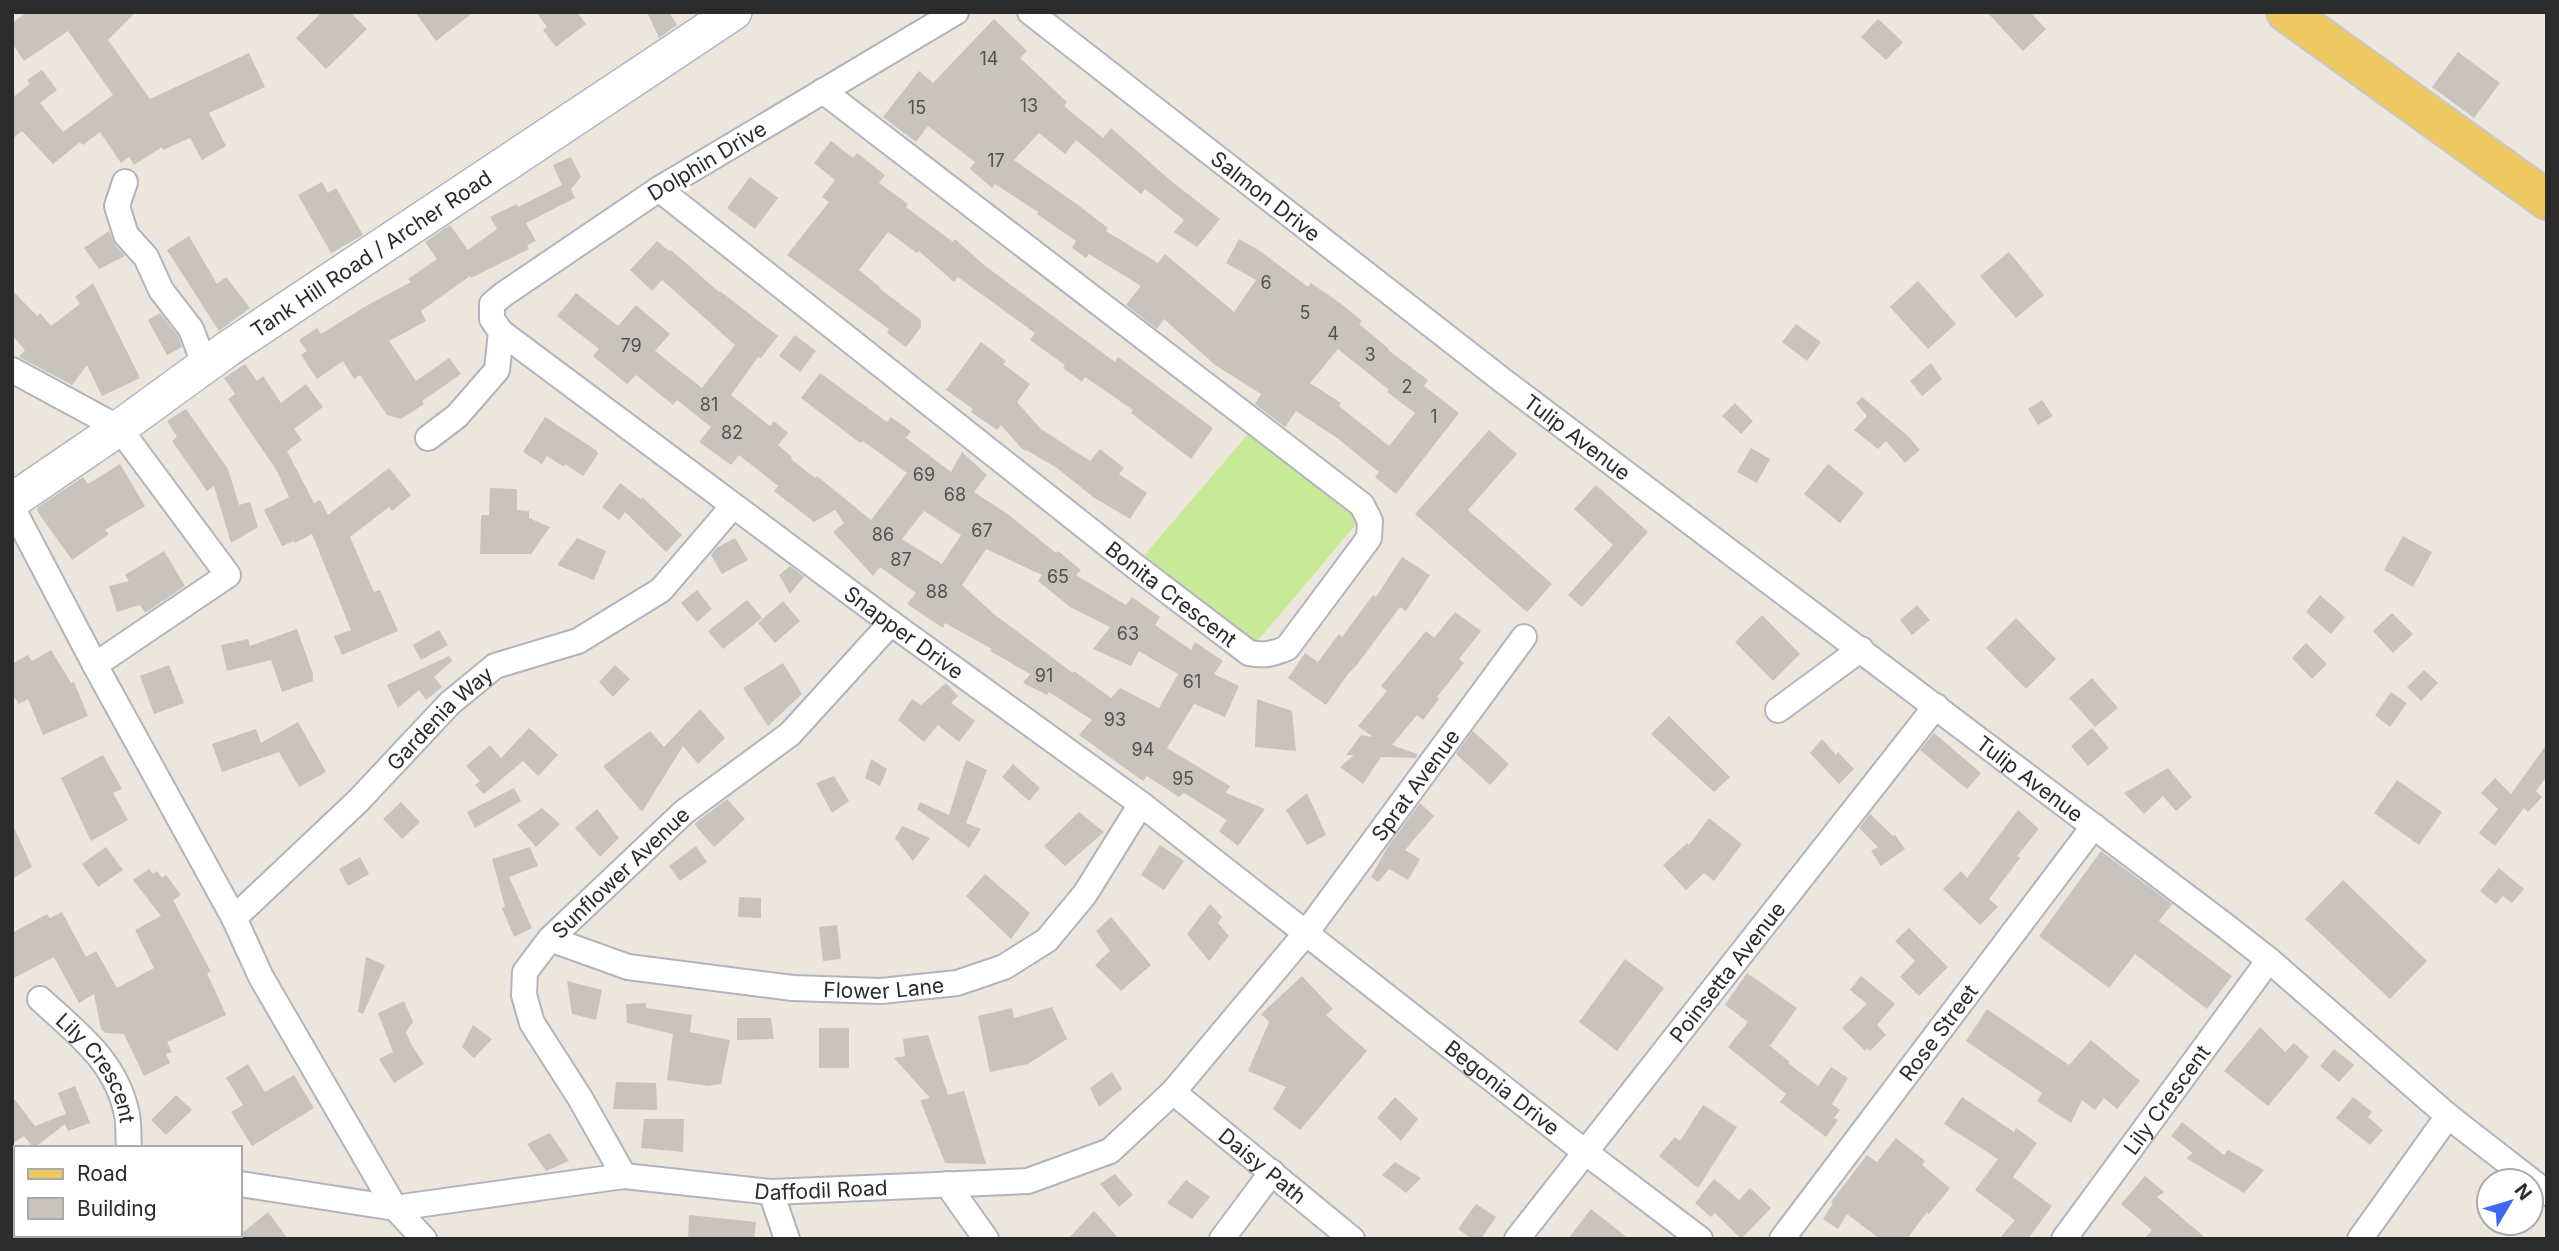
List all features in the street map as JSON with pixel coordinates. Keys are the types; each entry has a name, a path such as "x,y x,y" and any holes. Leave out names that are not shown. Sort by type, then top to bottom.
{"main road":[{"path":"2286,12 2547,200"}],"street":[{"name":"Tank Hill Road / Archer Road","path":"12,501 205,366 734,12"},
{"name":"Dolphin Drive","path":"501,332 492,319 492,304 504,293 659,189 956,12"},
{"name":"Salmon Drive","path":"1030,12 1502,380"},
{"name":"Bonita Crescent","path":"659,189 1136,567 1249,653 1275,654 1287,648 1369,538 1370,521 1362,505 824,91"},
{"path":"125,182 117,206 127,235 146,257 162,290 191,329 205,366"},
{"path":"428,438 457,416 497,370 501,332"},
{"name":"Snapper Drive","path":"501,332 891,623 1141,804 1306,933"},
{"path":"12,370 119,428 228,575 95,665"},
{"name":"Tulip Avenue","path":"1502,380 2269,960 2448,1116 2547,1193"},
{"name":"Gardenia Way","path":"234,918 358,801 459,696 495,666 578,641 661,590 733,506"},
{"path":"12,507 234,918 261,977 395,1208 424,1239"},
{"name":"Sunflower Avenue","path":"624,1176 580,1098 532,1023 524,995 525,972 550,939 684,812 790,734 891,623"},
{"name":"Sprat Avenue","path":"1306,933 1524,637"},
{"path":"1778,710 1861,649"},
{"name":"Poinsetta Avenue","path":"1517,1239 1936,706"},
{"name":"Flower Lane","path":"550,939 628,967 793,988 881,991 957,983 1004,967 1047,940 1085,894 1141,804"},
{"name":"Rose Street","path":"1782,1239 2094,826"},
{"name":"Daffodil Road","path":"242,1184 395,1208 624,1176 771,1192 1028,1181 1110,1151 1173,1092 1306,933"},
{"name":"Begonia Drive","path":"1306,933 1700,1239"},
{"name":"Lily Crescent","path":"2064,1239 2269,960"},
{"name":"Lily Crescent","path":"40,999 94,1048 112,1072 127,1115 129,1146"},
{"name":"Daisy Path","path":"1173,1092 1352,1239"},
{"path":"2360,1239 2448,1116"},
{"path":"1222,1239 1272,1172"},
{"path":"947,1184 986,1239"},
{"path":"771,1192 787,1239"}],"green space":[{"path":"1249,433 1353,514 1358,522 1255,644 1142,558"}],"building":[{"path":"27,12 136,12 108,40 150,99 249,53 265,87 209,113 226,146 202,160 190,138 163,150 162,147 134,165 129,157 121,163 100,132 83,145 80,142 53,164 22,131 12,139 12,98 30,84 27,80 42,70 57,90 40,103 63,132 113,95 68,31 24,61 12,43 12,23"},
{"path":"322,12 350,12 367,29 326,69 296,38"},
{"path":"415,12 474,12 436,41"},
{"path":"536,12 577,12 586,24 556,47 543,30 547,27"},
{"path":"647,12 669,12 677,25 659,38"},
{"path":"1987,12 2030,12 2046,29 2023,51"},
{"path":"994,19 1027,51 1020,58 1067,102 1064,106 1103,138 1111,128 1171,181 1220,219 1197,247 1174,232 1184,220 1145,189 1141,194 1076,140 1065,154 1039,133 1014,160 1108,228 1106,231 1158,263 1165,254 1234,312 1256,280 1226,263 1239,239 1260,251 1308,287 1311,283 1340,303 1362,321 1359,324 1388,350 1428,380 1424,386 1459,413 1396,494 1375,477 1379,472 1337,438 1296,411 1285,427 1255,404 1261,394 1215,365 1164,319 1157,329 1126,305 1141,286 1089,254 1086,258 1072,248 1076,241 1037,214 1038,212 995,184 992,188 970,169 975,162 928,126 916,142 883,117 919,71 933,83","holes":["1338,349 1389,390 1387,392 1415,413 1389,446 1339,406 1341,403 1310,383"]},
{"path":"1878,19 1903,42 1886,60 1861,37"},
{"path":"2458,52 2500,83 2474,118 2432,87"},
{"path":"831,141 853,158 857,153 885,175 879,183 908,204 906,207 953,242 955,239 984,265 1115,362 1118,357 1213,428 1191,459 1131,413 1133,410 1085,377 1082,382 1063,368 1065,365 1030,340 1035,333 958,277 954,282 919,251 917,253 888,232 859,270 921,320 921,327 906,347 887,333 889,329 787,255 829,202 822,197 835,180 814,163"},
{"path":"571,157 581,177 571,189 575,198 526,223 536,241 527,245 529,249 471,278 470,276 421,311 426,321 389,341 416,381 449,358 461,374 401,419 387,415 360,375 354,379 343,361 317,379 301,355 307,351 299,340 317,328 321,334 411,282 408,279 437,259 425,242 450,225 468,250 497,229 490,217 517,204 518,207 562,185 553,165"},
{"path":"750,177 778,198 755,229 727,208"},
{"path":"322,182 328,193 336,188 363,235 331,253 298,195"},
{"path":"109,231 115,245 125,256 99,269 84,248"},
{"path":"189,236 217,284 226,277 250,308 219,331 167,250"},
{"path":"657,241 778,336 761,358 758,357 731,395 770,426 774,421 788,433 778,445 791,459 815,478 817,476 871,520 907,473 863,441 860,443 801,398 820,373 887,422 891,417 911,431 906,438 951,472 962,452 987,475 974,492 1009,515 1056,553 1058,551 1081,570 1076,575 1126,605 1132,597 1160,617 1155,625 1191,650 1195,642 1223,661 1214,674 1239,686 1225,717 1194,704 1167,748 1230,786 1226,793 1265,809 1238,846 1219,831 1227,820 1184,793 1179,797 1147,776 1143,781 1079,735 1092,720 1049,692 1047,695 1023,683 1030,674 945,623 943,628 907,604 916,593 880,567 873,576 833,532 844,523 835,510 814,522 774,491 778,486 739,455 731,465 699,442 711,427 677,400 673,405 636,375 627,384 593,356 599,349 557,316 576,293 618,326 636,305 670,334 655,351 702,388 735,345 662,280 652,291 630,270","holes":["924,511 961,535 942,564 902,539","986,549 1042,575 1038,581 1070,607 1110,627 1093,649 1131,666 1139,651 1178,674 1159,708 1120,688 1111,698 995,615 962,585"]},
{"path":"2009,252 2044,295 2016,318 1980,276"},
{"path":"1918,281 1956,324 1928,349 1890,307"},
{"path":"93,283 140,378 102,396 87,365 72,385 19,357 25,350 12,335 12,290 37,316 40,313 51,326 80,304 75,297"},
{"path":"160,313 178,336 182,347 167,355 148,320"},
{"path":"1796,324 1821,342 1807,361 1782,342"},
{"path":"795,335 816,351 800,372 779,356"},
{"path":"981,342 1006,361 1003,364 1030,384 1017,402 1041,429 1090,461 1100,449 1124,468 1119,474 1147,493 1130,519 1093,497 1057,468 1024,451 1001,425 997,430 946,390"},
{"path":"1931,363 1942,379 1922,396 1910,381"},
{"path":"245,364 257,381 263,376 281,403 306,384 323,407 294,429 302,440 287,451 314,503 320,500 328,515 389,468 411,495 392,511 389,507 350,537 374,592 380,590 398,631 342,655 334,636 351,630 312,534 282,546 264,510 289,497 277,471 228,399 235,394 224,378"},
{"path":"1862,397 1908,436 1920,450 1905,463 1886,441 1878,449 1854,430 1867,416 1856,403"},
{"path":"2042,400 2053,416 2038,425 2028,409"},
{"path":"1735,403 1753,421 1741,434 1722,416"},
{"path":"186,409 228,469 239,505 250,502 258,527 231,543 214,486 207,491 172,441 177,437 167,421"},
{"path":"545,417 596,450 598,454 583,476 547,456 542,464 523,452"},
{"path":"1489,430 1517,454 1468,510 1552,584 1527,612 1415,514"},
{"path":"1751,448 1770,459 1757,483 1737,472"},
{"path":"120,464 145,506 105,530 109,534 72,560 37,511 38,507 83,477 88,484"},
{"path":"1828,464 1864,493 1840,523 1804,494"},
{"path":"620,483 641,499 642,497 682,535 666,552 625,512 619,520 602,507"},
{"path":"1596,485 1648,532 1582,607 1568,595 1613,545 1574,509"},
{"path":"490,488 517,489 517,510 529,511 529,518 550,527 531,554 480,554 481,515 489,515"},
{"path":"2403,536 2432,552 2413,587 2384,570"},
{"path":"577,538 606,551 594,580 557,565"},
{"path":"735,538 748,560 722,574 711,555 716,548"},
{"path":"164,551 185,586 145,613 140,605 117,612 109,586 129,581 125,575"},
{"path":"1402,557 1430,575 1406,611 1400,607 1326,705 1288,678 1305,653 1318,662 1339,634 1342,637 1373,595 1376,597"},
{"path":"790,566 804,577 790,594 779,575"},
{"path":"697,590 712,609 697,622 681,603"},
{"path":"2320,595 2345,617 2331,634 2306,612"},
{"path":"747,600 762,618 723,649 708,631"},
{"path":"783,601 800,621 775,643 758,623"},
{"path":"1917,605 1930,620 1912,635 1900,620"},
{"path":"1455,612 1481,631 1459,659 1464,663 1423,720 1417,715 1392,745 1417,754 1416,758 1381,757 1363,784 1340,767 1354,755 1346,755 1361,735 1373,737 1358,726 1387,691 1381,686 1426,631 1434,638"},
{"path":"2392,613 2413,634 2393,653 2373,631"},
{"path":"1762,615 1800,654 1773,681 1735,642"},
{"path":"2016,618 2056,659 2026,689 1986,648"},
{"path":"297,629 313,681 282,692 271,660 227,671 221,645 248,639 250,646"},
{"path":"439,630 448,645 421,660 413,645"},
{"path":"2306,643 2327,664 2312,679 2292,658"},
{"path":"51,650 71,683 74,682 88,716 43,735 28,699 19,704 12,694 12,664 28,655 32,661"},
{"path":"449,656 452,661 434,677 442,687 426,700 419,690 398,708 387,685"},
{"path":"783,663 802,694 768,726 743,688"},
{"path":"169,665 184,703 154,714 140,676"},
{"path":"615,665 630,679 613,697 599,682"},
{"path":"2424,670 2438,683 2421,701 2407,687"},
{"path":"2092,678 2118,708 2095,727 2069,698"},
{"path":"946,683 958,696 951,703 975,721 959,742 938,725 924,742 898,720 912,699 921,705"},
{"path":"2391,692 2407,703 2390,727 2375,715"},
{"path":"1257,699 1292,711 1296,751 1255,747"},
{"path":"700,709 725,738 698,764 683,746 642,812 603,766 650,731 664,747"},
{"path":"1669,716 1730,777 1714,792 1651,734"},
{"path":"298,722 326,772 299,787 279,752 222,772 212,744 256,729 261,743"},
{"path":"529,728 558,755 538,776 523,761 484,794 475,785 480,781 466,766 490,745 501,758"},
{"path":"2092,728 2109,748 2088,766 2071,746"},
{"path":"1473,731 1509,764 1490,785 1456,754"},
{"path":"1934,733 1981,773 1967,789 1920,750"},
{"path":"1822,739 1854,769 1839,784 1810,753"},
{"path":"2547,744 2547,776 2536,791 2542,797 2528,812 2524,808 2495,846 2479,833 2498,809 2481,793 2495,778 2511,794"},
{"path":"103,755 122,789 113,793 128,820 91,841 61,778"},
{"path":"871,759 887,769 880,786 865,778"},
{"path":"966,760 987,770 966,823 981,829 969,848 917,809 920,802 949,815"},
{"path":"1013,764 1040,788 1029,801 1002,777"},
{"path":"2168,768 2192,797 2176,811 2163,796 2144,814 2124,793"},
{"path":"834,776 849,801 832,813 816,783"},
{"path":"2397,780 2442,812 2419,845 2374,813"},
{"path":"514,788 521,801 475,828 467,812"},
{"path":"1307,793 1326,835 1307,845 1286,810"},
{"path":"727,799 745,819 714,847 694,824"},
{"path":"401,802 420,822 402,839 383,819"},
{"path":"1420,803 1434,816 1405,850 1420,859 1408,880 1389,869 1378,882 1371,877 1387,848"},
{"path":"542,808 560,824 536,847 517,825"},
{"path":"597,809 619,838 600,857 575,828"},
{"path":"2018,810 2039,829 2017,856 2020,858 1989,899 1998,907 1980,925 1943,889 1961,871 1967,878"},
{"path":"1079,812 1104,832 1065,866 1044,846"},
{"path":"1870,814 1895,835 1905,849 1881,866 1871,851 1878,847 1859,828"},
{"path":"1709,818 1742,844 1714,881 1704,873 1686,890 1663,865 1687,843 1689,845"},
{"path":"12,823 32,867 12,879"},
{"path":"902,826 930,838 913,861 895,838"},
{"path":"1160,845 1184,861 1164,890 1141,875"},
{"path":"696,846 707,862 680,881 669,866"},
{"path":"106,847 123,870 98,887 82,864"},
{"path":"530,847 538,866 509,877 532,928 514,937 502,908 505,907 492,859"},
{"path":"2101,851 2172,904 2159,921 2232,976 2207,1009 2135,954 2109,988 2039,936"},
{"path":"360,857 369,874 348,886 339,869"},
{"path":"2499,868 2524,889 2512,903 2503,896 2496,904 2480,891"},
{"path":"149,869 153,874 157,871 162,878 166,875 181,895 173,900 211,972 207,973 226,1015 167,1042 172,1052 166,1054 170,1063 144,1076 124,1034 105,1033 101,1029 94,994 79,1003 54,957 12,979 12,933 47,914 50,918 62,912 86,957 96,951 117,988 154,968 135,930 161,916 133,880"},
{"path":"985,874 1030,913 1011,939 966,896"},
{"path":"2343,880 2427,961 2390,999 2305,919"},
{"path":"739,897 761,898 761,918 738,917"},
{"path":"1210,904 1222,917 1218,923 1229,936 1209,961 1187,934"},
{"path":"1111,917 1151,965 1121,991 1095,965 1110,951 1096,931"},
{"path":"837,925 841,959 823,961 819,927"},
{"path":"1909,928 1948,967 1919,996 1900,977 1915,961 1895,941"},
{"path":"366,957 385,965 363,1014 358,1012"},
{"path":"1625,959 1664,988 1617,1051 1579,1022"},
{"path":"1747,973 1797,1008 1770,1046 1818,1086 1831,1067 1848,1078 1832,1104 1840,1110 1834,1118 1838,1120 1826,1137 1780,1102 1786,1094 1728,1047 1748,1022 1725,1005"},
{"path":"1302,976 1333,1009 1326,1015 1367,1051 1300,1130 1273,1109 1286,1087 1248,1071 1269,1022 1261,1014"},
{"path":"1861,976 1895,1004 1877,1025 1886,1035 1870,1051 1867,1048 1865,1051 1842,1028 1867,1004 1850,990"},
{"path":"567,981 602,990 596,1020 572,1014"},
{"path":"404,1001 413,1022 406,1032 424,1064 394,1083 379,1059 393,1052 378,1013"},
{"path":"646,1003 646,1008 692,1015 690,1032 730,1040 721,1084 708,1086 667,1080 673,1034 627,1023 626,1004"},
{"path":"1052,1007 1067,1039 1028,1064 990,1072 978,1016 1012,1008 1014,1018"},
{"path":"1987,1009 2069,1065 2091,1040 2140,1081 2117,1109 2104,1098 2095,1110 2082,1100 2071,1123 2037,1101 2042,1093 1966,1041"},
{"path":"737,1018 771,1018 774,1039 737,1040"},
{"path":"473,1025 492,1039 474,1058 462,1047"},
{"path":"2260,1027 2285,1052 2294,1043 2309,1057 2268,1106 2224,1071"},
{"path":"819,1028 849,1028 849,1068 819,1068"},
{"path":"928,1035 948,1095 964,1091 986,1164 945,1163 920,1100 930,1098 894,1058 905,1056 903,1039"},
{"path":"2334,1049 2354,1065 2339,1082 2320,1066"},
{"path":"248,1064 265,1092 294,1075 314,1108 252,1146 231,1112 243,1105 226,1078"},
{"path":"1112,1072 1122,1089 1099,1107 1090,1088"},
{"path":"616,1082 656,1083 657,1110 613,1109"},
{"path":"75,1086 90,1123 68,1131 65,1124 37,1146 32,1146 24,1136 12,1144 12,1096 35,1126 66,1114 58,1093"},
{"path":"176,1095 192,1110 166,1135 151,1120"},
{"path":"1395,1097 1418,1119 1401,1141 1377,1118"},
{"path":"1962,1097 2014,1132 2016,1128 2037,1143 2013,1177 2052,1206 2028,1239 1999,1239 2015,1220 1975,1190 1998,1159 1944,1124"},
{"path":"2353,1097 2372,1112 2368,1117 2383,1130 2370,1145 2336,1118"},
{"path":"1703,1105 1737,1127 1698,1188 1659,1156 1675,1137 1680,1141"},
{"path":"644,1119 684,1119 683,1152 641,1148"},
{"path":"2182,1122 2224,1155 2228,1150 2264,1170 2244,1193 2186,1158 2193,1153 2171,1136"},
{"path":"550,1133 569,1161 546,1171 527,1144"},
{"path":"1896,1138 1925,1161 1922,1165 1950,1188 1929,1214 1927,1212 1907,1239 1880,1239 1847,1214 1838,1229 1823,1219 1833,1203 1831,1202 1867,1155 1877,1162"},
{"path":"1395,1162 1421,1178 1406,1193 1382,1175"},
{"path":"1115,1174 1133,1195 1119,1207 1100,1184"},
{"path":"2145,1176 2164,1192 2157,1197 2207,1239 2144,1239 2152,1230 2121,1204"},
{"path":"1714,1179 1739,1200 1750,1188 1771,1208 1741,1239 1715,1213 1711,1217 1695,1203"},
{"path":"1186,1180 1210,1197 1192,1219 1167,1203"},
{"path":"1476,1204 1496,1217 1481,1239 1472,1239 1458,1229"},
{"path":"1591,1209 1629,1239 1568,1239"},
{"path":"1094,1211 1119,1239 1068,1239"},
{"path":"268,1212 288,1239 233,1239 242,1237 242,1233"},
{"path":"689,1215 756,1222 754,1239 688,1239"}]}
